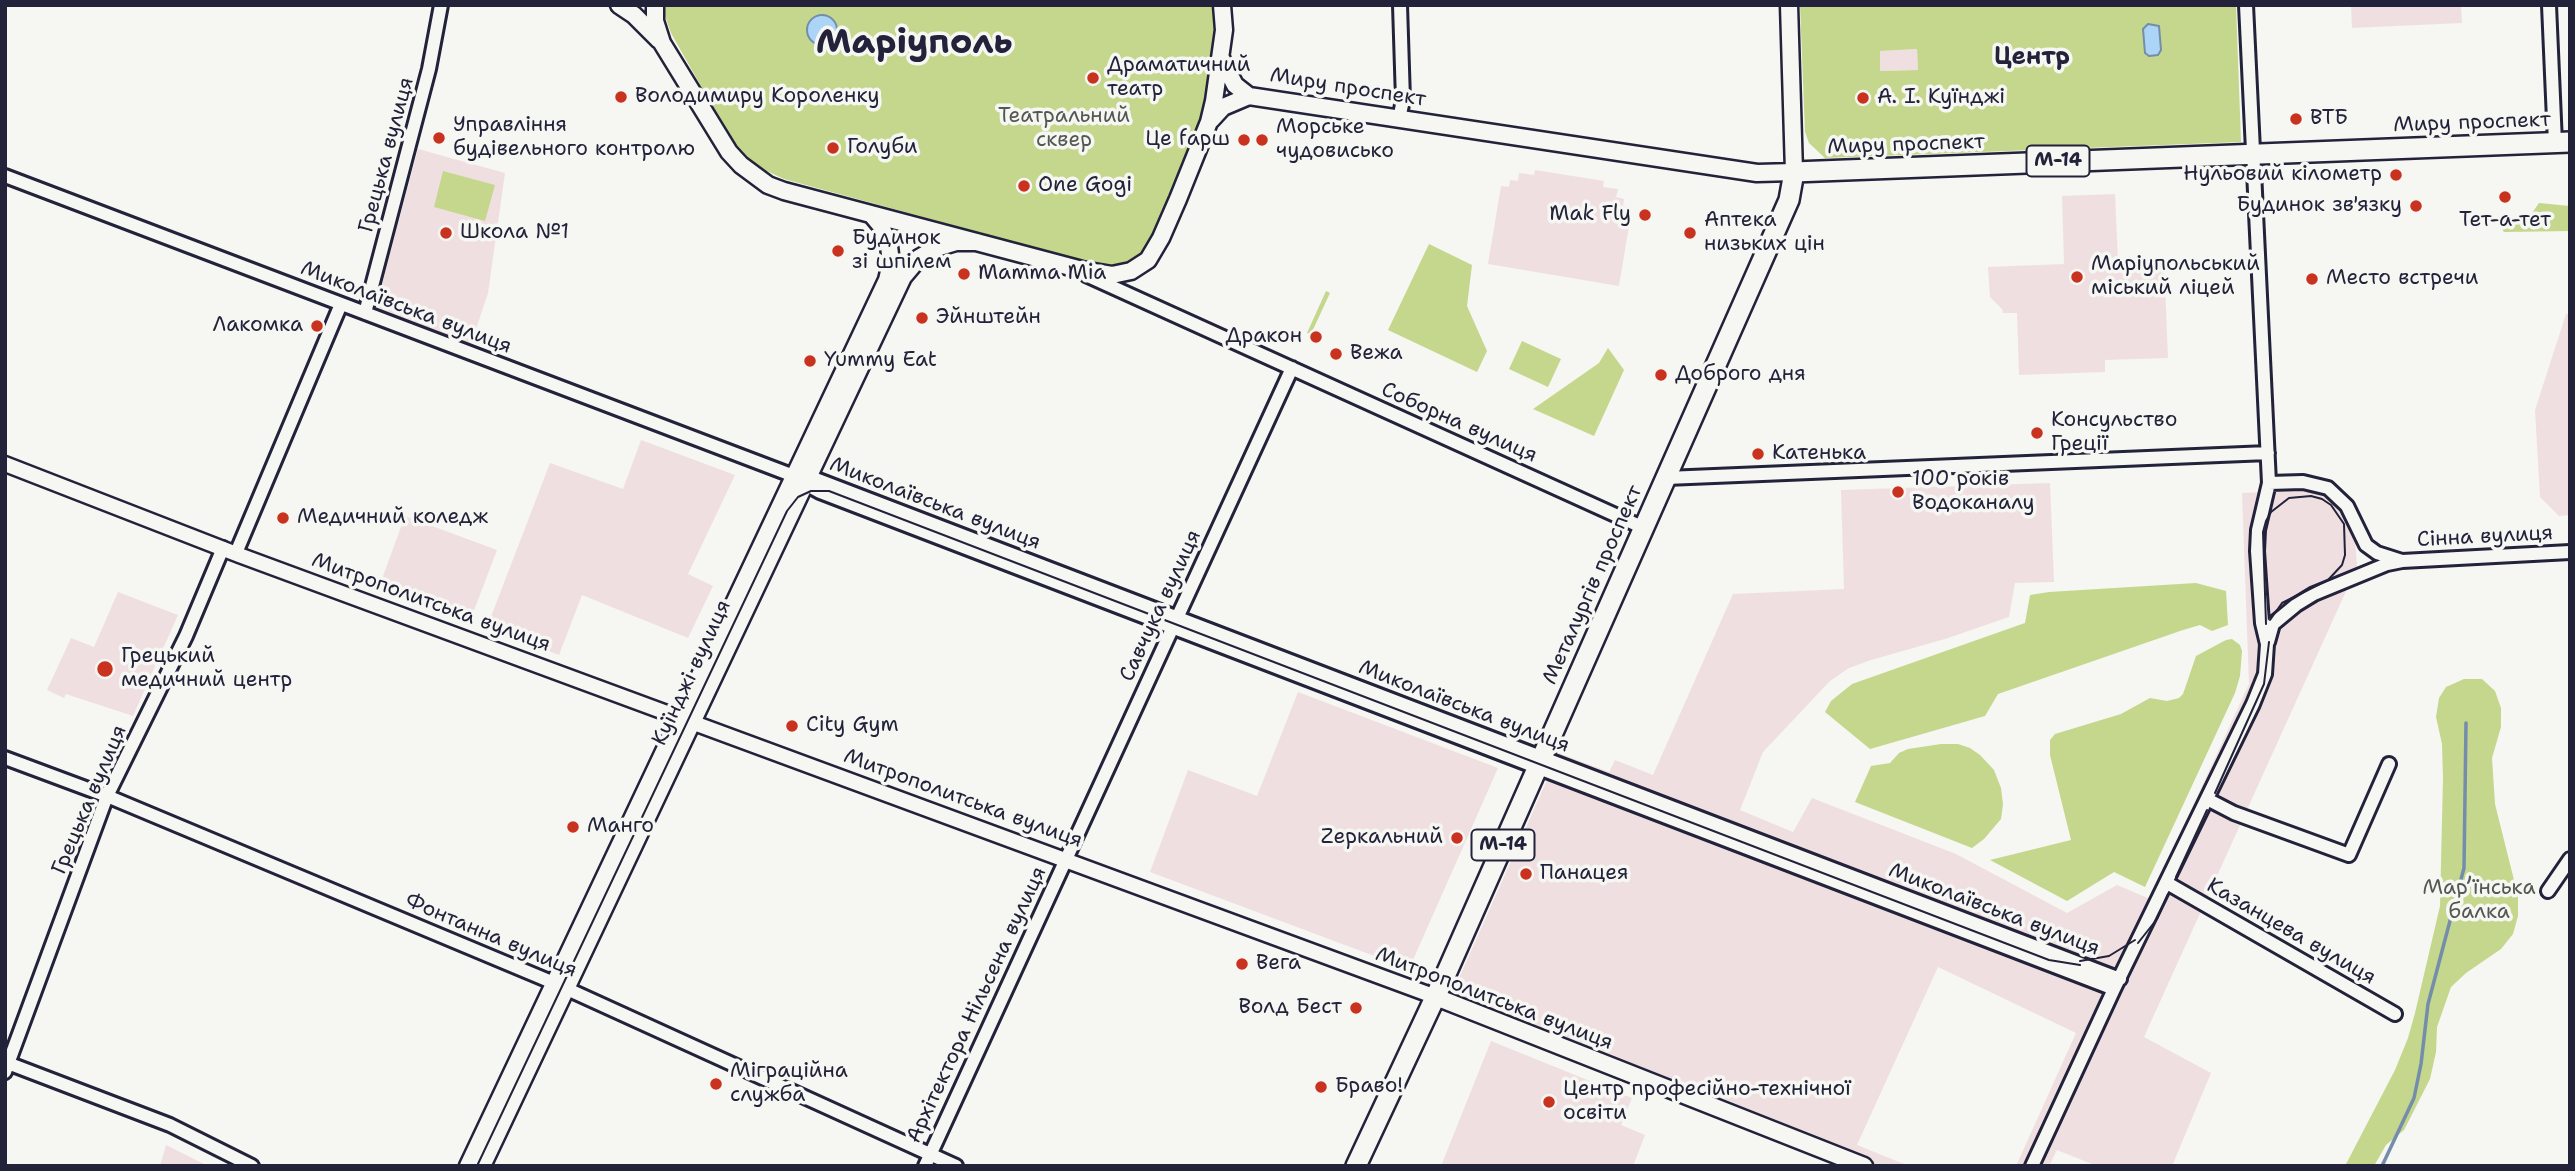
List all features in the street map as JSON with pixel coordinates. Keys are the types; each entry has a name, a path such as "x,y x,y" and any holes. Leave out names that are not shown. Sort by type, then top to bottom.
{"highway":[{"name":"Миру проспект","path":"1794,172 2563,142"},
{"name":"Металургів проспект","path":"1356,1166 1436,997 1789,200 1794,172"}],"main road":[{"path":"619,5 662,43 729,152 754,176 784,191 1067,266 1097,273 1122,274 1147,260 1168,223 1209,122 1221,57 1224,30 1222,5"},
{"path":"655,5 655,21 662,43"},
{"name":"Металургів проспект","path":"1789,5 1794,172"},
{"name":"Миру проспект","path":"1221,57 1229,76 1249,96"},
{"name":"Миру проспект","path":"1209,122 1223,107 1249,96 1757,173 1794,172"},
{"name":"Куїнджі вулиця","path":"802,479 887,280 891,264 889,246 884,232 871,214"},
{"name":"Куїнджі вулиця","path":"468,1166 560,986 802,479 907,270 919,258 936,248 956,242 977,242"},
{"name":"Куїнджі вулиця","path":"482,1166 560,986"},
{"name":"Митрополитська вулиця","path":"1436,997 1864,1166"}],"street":[{"name":"Грецька вулиця","path":"365,313 429,69 442,5"},
{"path":"1399,119 1403,100 1400,5"},
{"path":"2032,1166 2261,687 2267,662 2267,624 2258,530 2269,483 2246,5"},
{"path":"2549,5 2563,142"},
{"name":"Миколаївська вулиця","path":"5,176 2117,984"},
{"name":"Соборна вулиця","path":"1067,266 1644,528"},
{"name":"Грецька вулиця","path":"6,1066 107,796 230,551 341,304"},
{"name":"Савчука вулиця","path":"1065,860 1292,369"},
{"path":"1666,478 2268,453"},
{"name":"Митрополитська вулиця","path":"5,464 230,551 1436,997"},
{"path":"2269,483 2303,482 2328,488 2347,506 2366,545 2367,559 2362,574"},
{"path":"2366,545 2377,553 2402,561"},
{"name":"Сінна вулиця","path":"2402,561 2570,552"},
{"path":"2267,624 2314,594 2402,561"},
{"name":"Фонтанна вулиця","path":"5,758 107,796 560,986 927,1160 956,1166"},
{"path":"2207,799 2234,813 2349,855 2389,764"},
{"path":"2548,891 2570,859"},
{"name":"Архітектора Нільсена вулиця","path":"927,1160 1065,860"},
{"name":"Казанцева вулиця","path":"2167,883 2395,1014"},
{"path":"6,1066 170,1125 251,1166"}],"shaded area":[{"path":"2351,5 2461,5 2462,23 2352,28"},
{"path":"1917,49 1918,70 1880,71 1880,51"},
{"name":"Школа №1","path":"418,149 505,173 488,293 470,347 375,310"},
{"path":"1535,170 1604,181 1603,187 1618,189 1616,197 1624,199 1623,206 1632,208 1619,286 1488,264 1501,186 1509,187 1510,180 1518,181 1519,173 1534,175"},
{"name":"Маріупольський міський ліцей","path":"2115,194 2118,262 2164,260 2168,358 2105,360 2105,372 2019,375 2017,313 2003,313 1990,297 1988,267 2064,264 2062,196"},
{"path":"2566,314 2570,314 2570,515 2559,516 2540,497 2535,410"},
{"path":"641,440 735,475 688,574 713,586 688,638 582,595 559,655 487,627 550,463 623,489"},
{"path":"2050,483 2054,582 2015,583 2009,617 1871,660 1849,668 1830,681 1763,752 1740,810 1793,832 1812,798 1956,854 2067,913 2117,885 2150,899 2249,684 2242,493 2312,490 2335,501 2344,510 2355,536 2357,567 2144,1037 2211,1073 2172,1166 2097,1166 2057,1150 2049,1166 2016,1166 2076,1033 1938,967 1857,1145 1909,1166 1881,1166 1451,996 1559,753 1609,772 1615,760 1653,775 1733,594 1844,589 1841,490"},
{"path":"405,516 497,550 470,621 379,587"},
{"name":"Грецький медичний центр","path":"118,592 178,615 133,716 66,694 64,698 47,690 71,638 94,647"},
{"path":"1298,692 1498,768 1409,969 1150,872 1188,770 1257,796"},
{"name":"Центр професійно-технічної освіти","path":"1491,1041 1632,1098 1621,1125 1645,1135 1633,1166 1441,1166"},
{"path":"166,1145 208,1166 160,1166"}],"green space":[{"name":"Театральний сквер","path":"664,5 1214,5 1217,30 1212,78 1202,123 1173,198 1149,245 1139,256 1114,266 1099,265 784,179 756,166 745,157 729,136 671,33"},
{"path":"1800,5 2236,5 2241,142 1825,158 1809,143 1805,132","holes":["1917,49 1918,70 1880,71 1880,51"]},
{"path":"443,171 495,185 485,221 434,207"},
{"path":"2539,203 2570,206 2570,231 2504,232 2500,226 2532,213"},
{"path":"1429,244 1472,265 1467,306 1487,351 1477,372 1388,330"},
{"path":"1326,291 1330,293 1311,334 1307,333"},
{"path":"1522,341 1561,359 1548,387 1509,369"},
{"path":"1608,348 1624,370 1594,436 1533,409 1599,363"},
{"path":"2196,583 2226,591 2228,625 2212,631 2200,625 2183,630 1998,694 1985,716 1870,749 1825,712 1831,701 1852,684 2025,623 2030,595"},
{"path":"2232,639 2240,645 2242,651 2240,676 2235,693 2145,887 2114,872 2067,901 1990,860 2071,840 2050,755 2050,740 2055,734 2121,714 2150,698 2167,701 2179,698 2183,694 2196,656"},
{"name":"Мар’їнська балка","path":"2464,679 2482,679 2495,691 2501,708 2501,727 2492,758 2495,804 2518,896 2518,916 2513,934 2501,949 2451,987 2437,1027 2436,1052 2430,1079 2404,1130 2386,1145 2374,1166 2345,1166 2395,1070 2415,1013 2440,906 2443,778 2442,744 2436,717 2439,698 2446,687"},
{"path":"1958,744 1980,755 1994,770 2001,788 2001,819 1984,839 1972,848 1855,802 1871,766 1890,763 1899,753 1908,749"}],"water":[{"path":"822,15 828,16 836,24 836,36 828,44 822,45 816,44 808,36 807,30 808,24 816,16"},
{"path":"2148,24 2159,26 2161,50 2158,55 2149,56 2145,53 2143,29"}],"waterway":[{"path":"2382,1166 2414,1098 2428,1004 2464,868 2466,723"}],"tram line":[{"path":"477,1166 787,511 798,497 811,491 829,491 2049,960 2080,965"},
{"path":"2266,624 2263,532 2266,521 2271,512 2289,498 2311,496 2322,499 2331,505 2344,524 2345,555 2342,565 2328,580 2282,603 2270,620"},
{"path":"2215,793 2264,684 2269,642"},
{"path":"2176,877 2207,810"},
{"path":"2138,943 2157,919 2168,894"},
{"path":"2080,961 2109,956 2135,940"}],"place":[{"name":"Драматичний театр","path":"1093,78"},
{"name":"Володимиру Короленку","path":"621,97"},
{"name":"А. І. Куїнджі","path":"1863,98"},
{"name":"ВТБ","path":"2296,119"},
{"name":"Управління будівельного контролю","path":"439,138"},
{"name":"Це fарш","path":"1244,140"},
{"name":"Морське чудовисько","path":"1262,140"},
{"name":"Голуби","path":"833,148"},
{"name":"Нульовий кілометр","path":"2396,175"},
{"name":"One Gogi","path":"1024,186"},
{"name":"Тет-а-тет","path":"2505,197"},
{"name":"Будинок зв'язку","path":"2416,206"},
{"name":"Mak Fly","path":"1645,215"},
{"name":"Школа №1","path":"446,233"},
{"name":"Аптека низьких цін","path":"1690,233"},
{"name":"Будинок зі шпілем","path":"838,251"},
{"name":"Mamma Mia","path":"964,274"},
{"name":"Маріупольський міський ліцей","path":"2077,277"},
{"name":"Место встречи","path":"2312,279"},
{"name":"Эйнштейн","path":"922,318"},
{"name":"Лакомка","path":"317,326"},
{"name":"Дракон","path":"1316,337"},
{"name":"Вежа","path":"1336,354"},
{"name":"Yummy Eat","path":"810,361"},
{"name":"Доброго дня","path":"1661,375"},
{"name":"Консульство Греції","path":"2037,433"},
{"name":"Катенька","path":"1758,454"},
{"name":"100 років Водоканалу","path":"1898,492"},
{"name":"Медичний коледж","path":"283,518"},
{"name":"Грецький медичний центр","path":"105,669"},
{"name":"City Gym","path":"792,726"},
{"name":"Манго","path":"573,827"},
{"name":"Zеркальний","path":"1457,838"},
{"name":"Панацея","path":"1526,874"},
{"name":"Вега","path":"1242,964"},
{"name":"Волд Бест","path":"1356,1008"},
{"name":"Міграційна служба","path":"716,1084"},
{"name":"Браво!","path":"1321,1087"},
{"name":"Центр професійно-технічної освіти","path":"1549,1102"}],"district":[{"name":"Маріуполь","path":"914,44"},
{"name":"Центр","path":"2032,58"}]}
